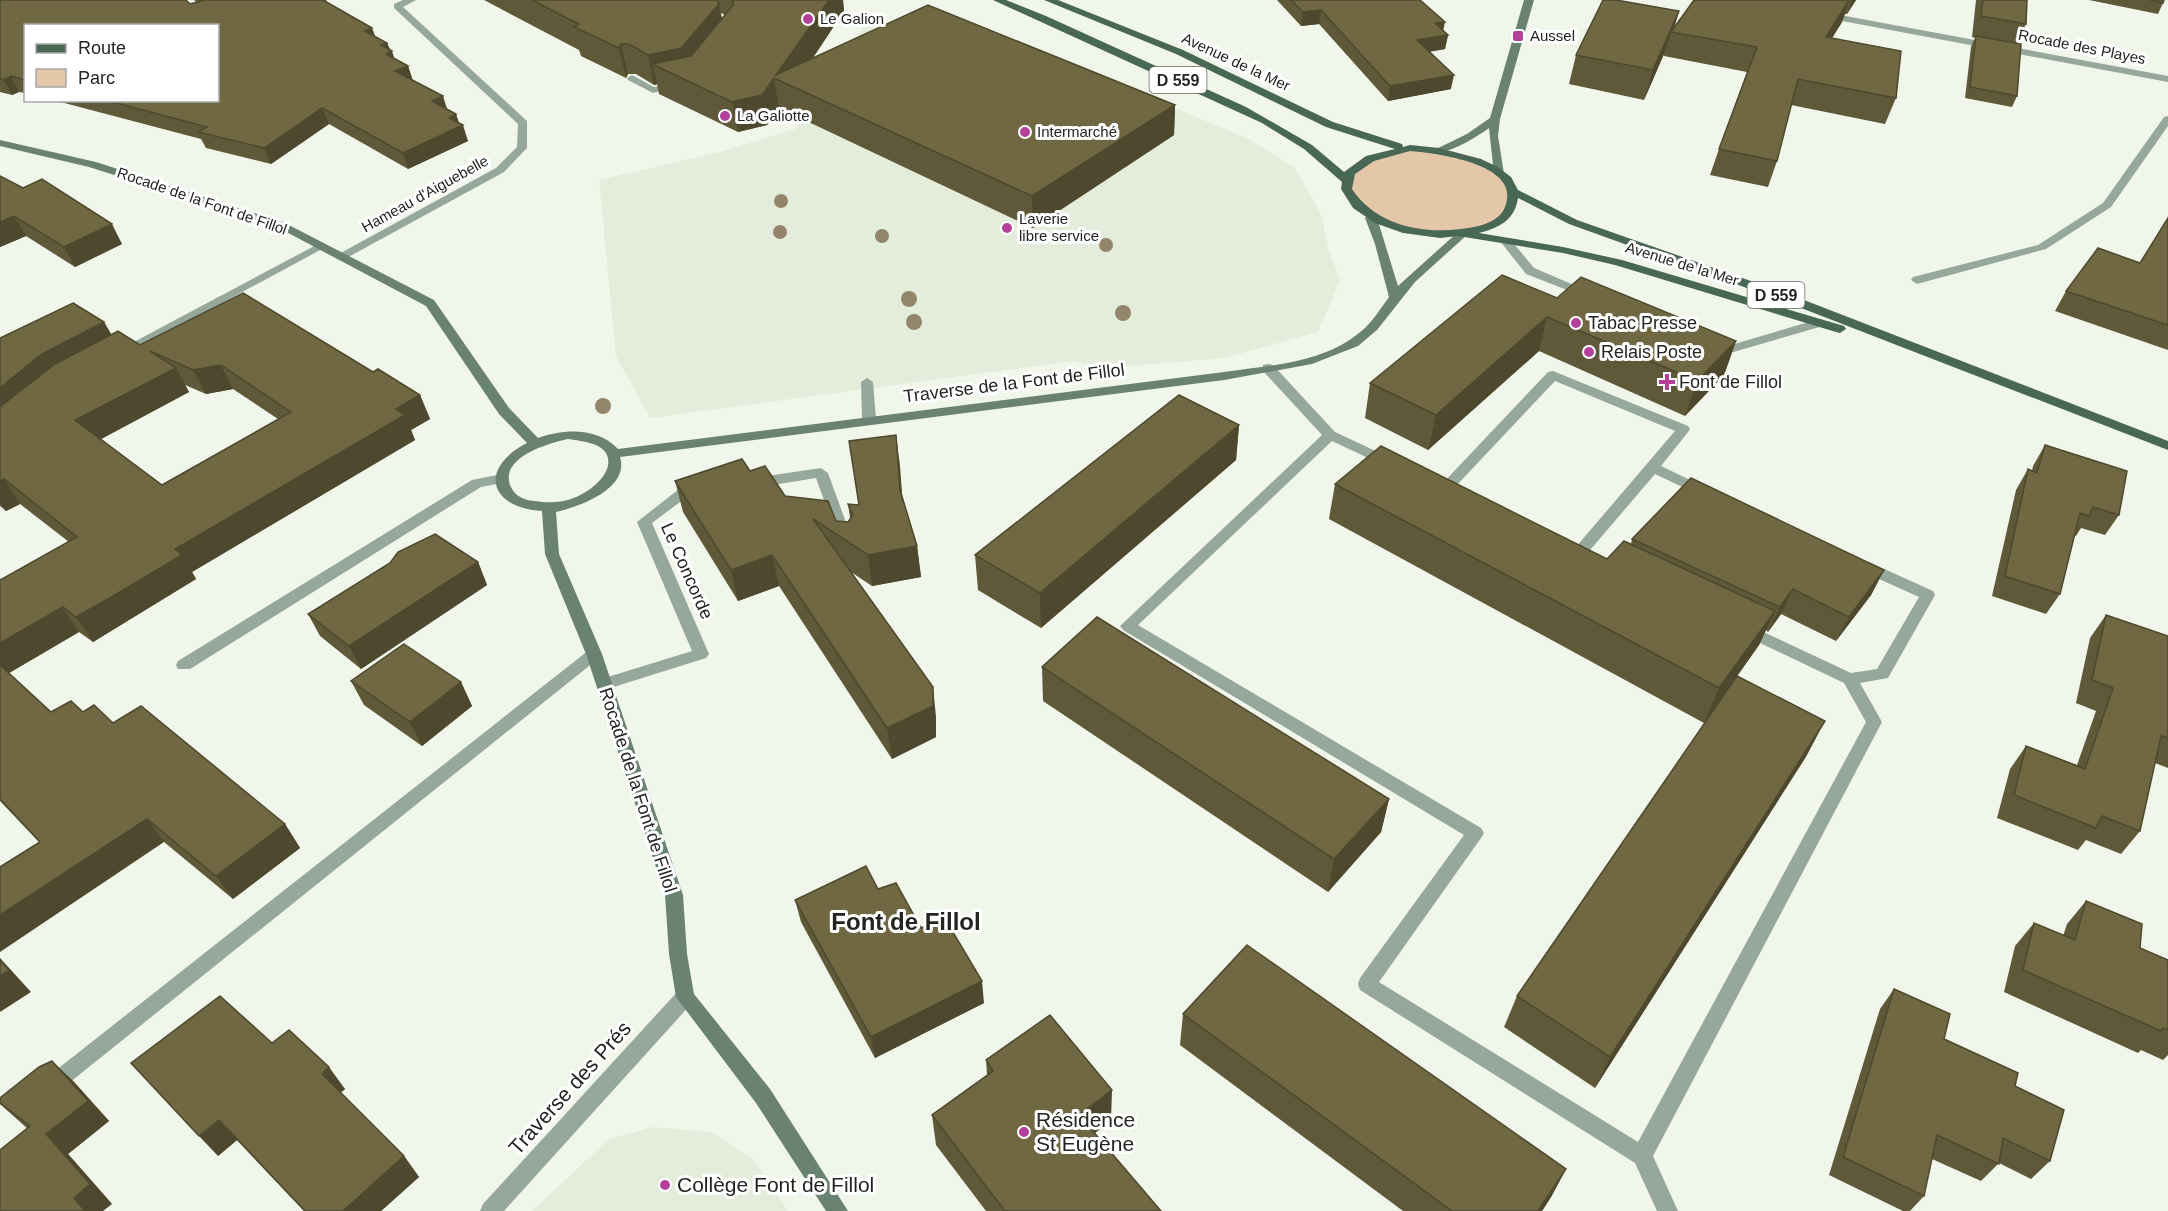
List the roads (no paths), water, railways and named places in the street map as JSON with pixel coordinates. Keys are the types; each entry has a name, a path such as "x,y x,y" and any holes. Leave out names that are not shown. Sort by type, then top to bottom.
{"main road":[{"name":"D 559","path":"998,0 1134,60 1299,139 1332,164 1346,180"},
{"name":"Avenue de la Mer","path":"1049,0 1220,71 1326,123 1377,142 1410,148"},
{"path":"1410,148 1439,150 1473,159 1500,174 1512,192 1512,206 1504,219 1486,228 1462,234 1419,234 1394,228 1371,218 1356,207 1347,193 1346,180 1353,168 1367,158 1386,151 1410,148"},
{"name":"Avenue de la Mer","path":"1512,192 1573,222 1787,298 2168,446"},
{"name":"Avenue de la Mer","path":"1462,234 1618,262 1923,352"}],"street":[{"name":"Hameau d'Aiguebelle","path":"340,257 500,170 522,148 523,123 397,6 411,0"},
{"path":"1500,174 1493,136 1495,119 1529,0"},
{"name":"Rocade des Playes","path":"1810,12 2168,79"},
{"path":"632,78 652,90 691,82"},
{"path":"1439,150 1471,136 1495,119"},
{"path":"1917,280 2042,247 2107,206 2168,119"},
{"name":"Rocade de la Font de Fillol","path":"0,143 99,166 280,225 429,303 504,411 536,443"},
{"path":"1371,218 1395,297"},
{"name":"Traverse de la Font de Fillol","path":"614,454 1268,368 1316,359 1355,343 1382,319 1395,297 1420,270 1462,234"},
{"path":"1506,241 1530,272 1597,297"},
{"path":"105,361 320,246"},
{"path":"1707,340 1730,349 1819,323"},
{"path":"1268,368 1330,435 1403,469"},
{"path":"1466,498 1440,486 1553,375 1683,429 1653,468 1580,552"},
{"path":"867,382 869,419"},
{"path":"1330,435 1128,626 1475,833 1367,984 1642,1156 1668,1211"},
{"path":"584,436 597,440 614,454 616,464 613,475 596,493 570,505 549,508 525,505 512,498 505,489 502,479 512,459 536,443 551,438 584,436"},
{"path":"1653,468 1717,498"},
{"path":"741,484 821,473 848,547"},
{"path":"184,665 477,483 502,479"},
{"name":"Le Concorde","path":"603,684 701,654 644,522 684,492 707,489"},
{"name":"Rocade de la Font de Fillol","path":"549,508 552,554 594,654 674,896 678,954 685,998 763,1096 838,1211"},
{"path":"1731,623 1850,679 1882,674 1928,595 1854,561"},
{"path":"62,1077 594,654"},
{"path":"1642,1156 1874,722 1850,679"},
{"name":"Traverse des Prés","path":"490,1211 685,998"}],"place":[{"name":"Le Galion","path":"808,19"},
{"name":"Aussel","path":"1518,36"},
{"name":"La Galiotte","path":"725,116"},
{"name":"Intermarché","path":"1025,132"},
{"name":"Laverie libre service","path":"1007,228"},
{"name":"Tabac Presse","path":"1576,323"},
{"name":"Relais Poste","path":"1589,352"},
{"name":"Font de Fillol","path":"1667,382"},
{"name":"Résidence St Eugène","path":"1024,1132"},
{"name":"Collège Font de Fillol","path":"665,1185"}],"district":[{"name":"Font de Fillol","path":"906,922"}]}
